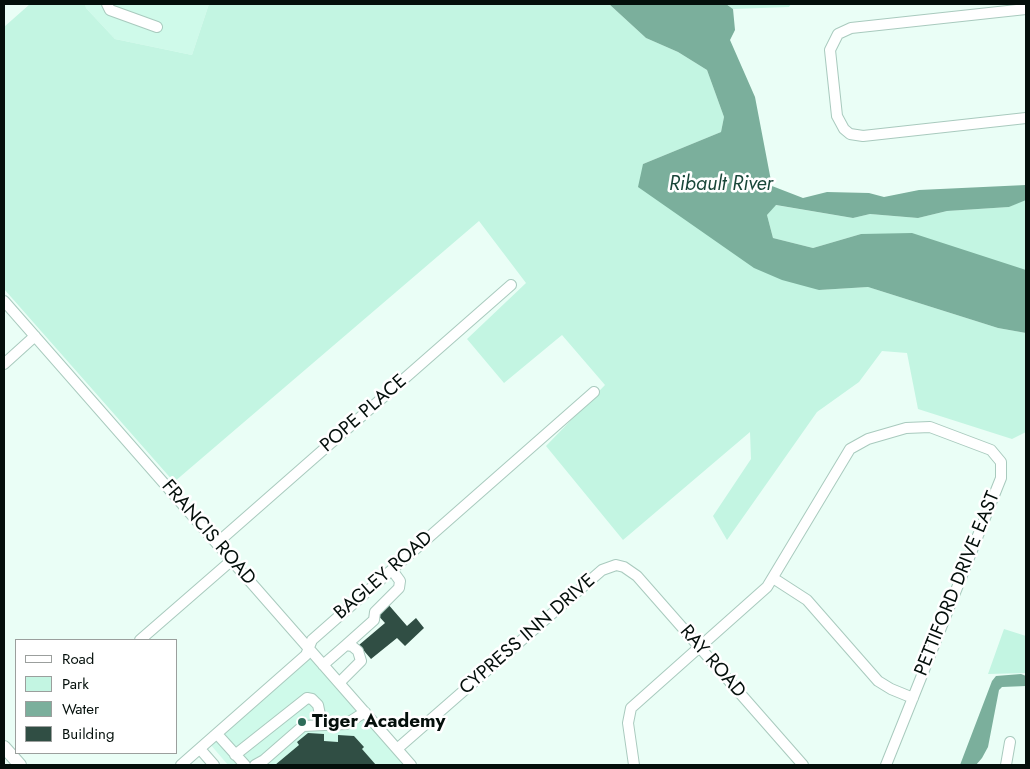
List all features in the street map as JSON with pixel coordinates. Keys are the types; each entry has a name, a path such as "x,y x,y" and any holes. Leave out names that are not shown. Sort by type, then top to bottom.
{"main road":[{"path":"10,749 20,765"}],"street":[{"path":"107,4 110,10 157,27"},
{"path":"1026,8 851,28 838,34 830,50 837,116 844,130 850,134 863,136 1026,118"},
{"name":"POPE PLACE","path":"217,543 511,285"},
{"name":"FRANCIS ROAD","path":"4,301 411,765"},
{"path":"4,364 35,336"},
{"name":"BAGLEY ROAD","path":"181,765 306,654 312,640 594,392"},
{"name":"PETTIFORD DRIVE EAST","path":"634,765 628,723 631,708 767,587 850,449 868,439 918,426 945,431 991,450 1000,462 1001,478 886,765"},
{"path":"141,639 232,560"},
{"name":"RAY ROAD","path":"616,565 624,567 636,576 803,765"},
{"name":"CYPRESS INN DRIVE","path":"397,749 602,570 616,565"},
{"path":"323,665 374,620 374,612 400,588 400,581 392,570"},
{"path":"773,578 807,600 878,681 890,689 912,698"},
{"path":"339,683 361,661 355,648 346,645"},
{"path":"235,755 307,698 312,699 318,706 322,724"},
{"path":"255,765 264,760 303,726 346,724 364,712"},
{"path":"217,734 245,765"},
{"path":"1006,765 1010,742"},
{"path":"200,749 214,765"}],"shaded area":[{"path":"85,4 209,4 192,55 115,39 86,8"},
{"name":"Tiger Academy","path":"311,656 406,765 228,765 210,744"}],"green space":[{"path":"30,4 85,4 86,8 115,39 192,55 209,4 609,4 646,38 678,52 707,70 724,117 721,132 643,164 819,290 868,287 998,328 1026,333 1026,432 1012,439 918,409 907,353 882,351 859,382 817,412 727,540 713,516 751,459 750,432 623,540 546,446 605,385 562,335 504,383 467,339 526,283 479,221 174,482 4,289 4,27"},
{"path":"726,4 791,4 789,7 733,9"},
{"path":"1026,200 1026,270 861,234 813,248 773,238 767,215 775,205 853,218 870,214 918,218 947,211 1009,207"},
{"path":"1004,629 1026,636 1026,673 988,674"}],"water":[{"name":"Ribault River","path":"609,4 726,4 733,9 735,30 730,40 755,97 772,186 803,198 827,192 869,193 884,197 919,190 1026,185 1026,200 1009,207 947,211 918,218 870,214 853,218 776,205 767,215 773,238 813,248 861,234 912,233 1026,270 1026,333 998,328 868,287 819,290 782,280 754,268 638,187 643,164 721,132 724,117 707,70 678,52 646,38"},
{"path":"1021,674 1026,676 1026,686 1002,687 999,690 988,747 982,758 976,765 960,765 992,681 996,676"}],"building":[{"path":"387,603 407,626 416,618 424,628 405,646 397,638 371,659 359,645 385,623 376,613"},
{"path":"308,733 324,734 324,741 338,742 338,735 354,736 376,765 275,765 299,745 297,742"}],"place":[{"name":"Tiger Academy","path":"302,722"}]}
